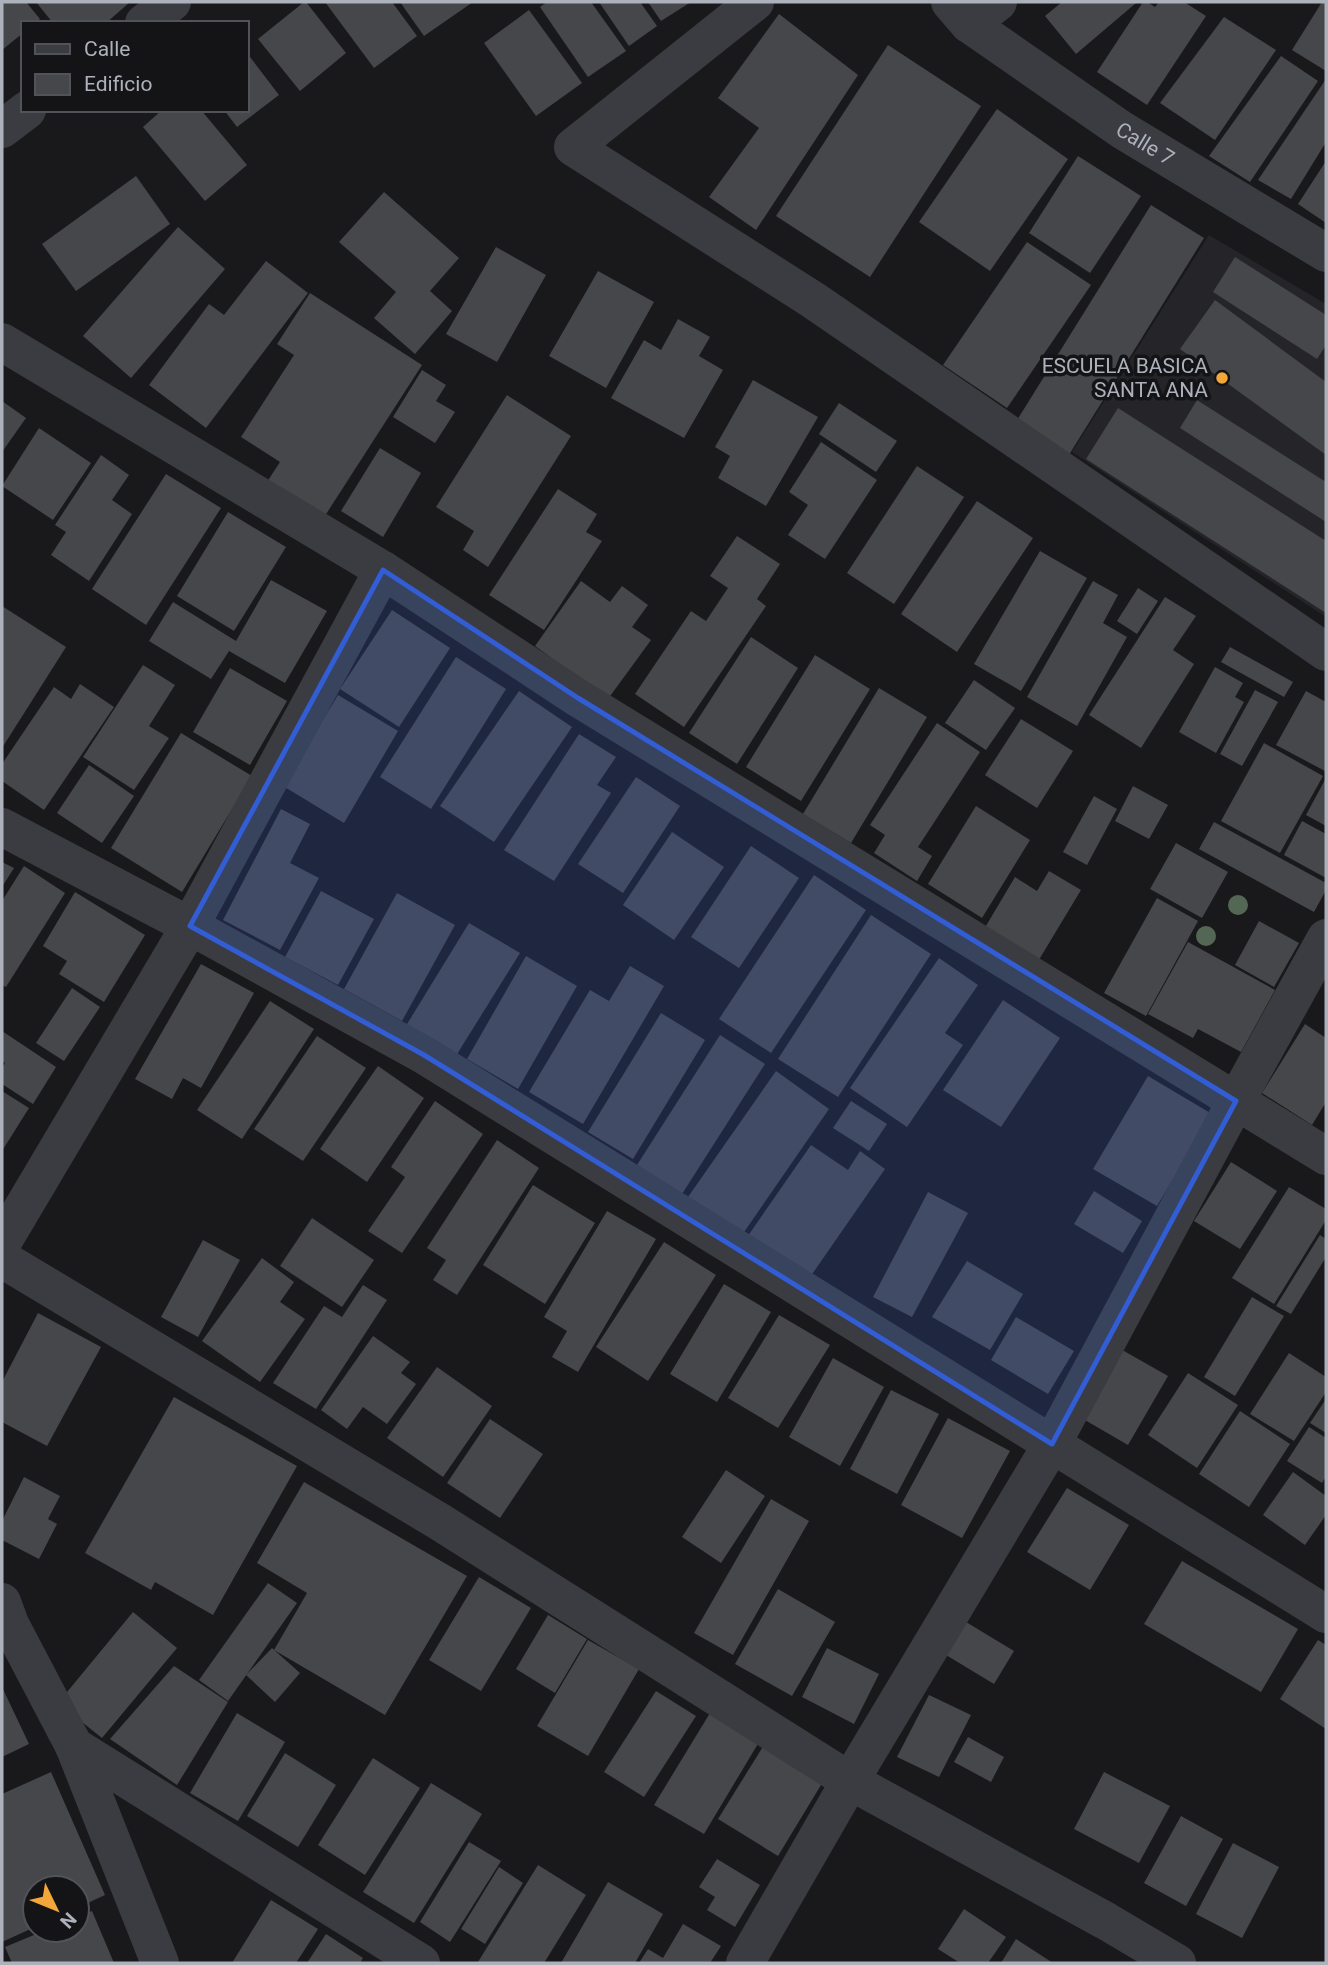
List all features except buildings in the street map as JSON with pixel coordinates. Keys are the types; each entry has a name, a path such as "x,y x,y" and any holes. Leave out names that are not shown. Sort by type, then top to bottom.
{"street":[{"path":"147,21 172,2"},
{"path":"755,2 573,147 813,300 1326,652"},
{"name":"Calle 7","path":"972,9 1122,130 1326,253"},
{"path":"2,129 24,112"},
{"path":"2,342 383,570 578,698 1326,1156"},
{"path":"2,1243 190,926 383,570"},
{"path":"2,827 190,926 424,1055 1326,1614"},
{"path":"745,1963 850,1781 1052,1444 1326,938"},
{"path":"2,1259 440,1522 850,1781 1106,1921 1177,1963"},
{"path":"2,1602 10,1624 74,1746 160,1963"},
{"path":"74,1746 421,1963"}],"highlighted area":[{"path":"383,570 578,698 1236,1101 1052,1444 424,1055 190,926"}],"shaded area":[{"name":"ESCUELA BASICA SANTA ANA","path":"1209,235 1326,304 1326,617 1072,452"}],"place":[{"name":"ESCUELA BASICA SANTA ANA","path":"1222,378"}]}
